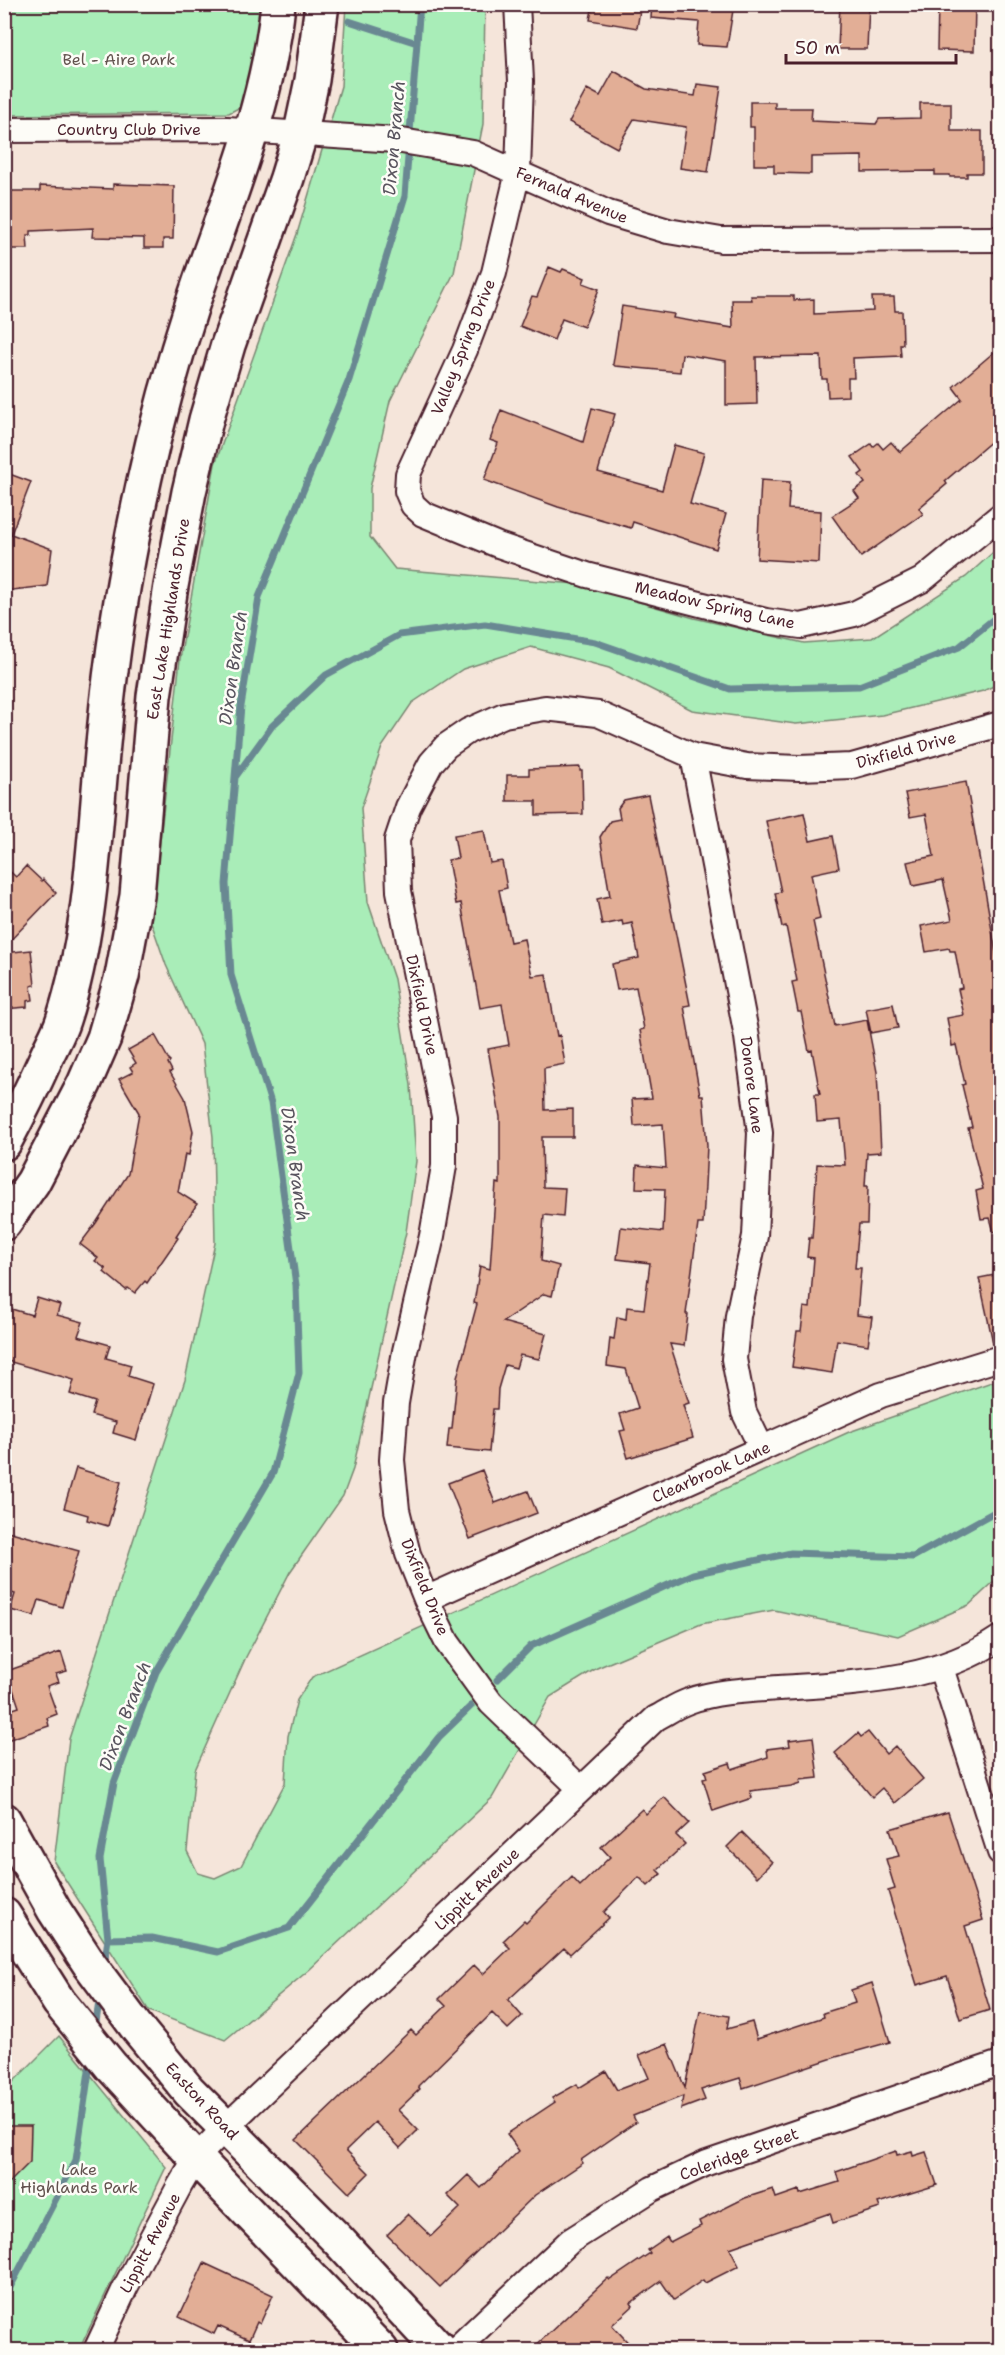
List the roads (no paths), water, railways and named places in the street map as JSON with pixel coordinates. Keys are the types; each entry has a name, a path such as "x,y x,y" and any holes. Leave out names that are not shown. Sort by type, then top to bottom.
{"main road":[{"path":"4,1143 24,1107 62,1021 77,963 89,910 104,732 117,626 138,512 170,375 253,130 271,51 278,4"},
{"name":"East Lake Highlands Drive","path":"4,1223 33,1182 84,1084 104,1038 122,976 137,897 154,696 171,585 189,492 228,345 287,178 300,132 312,80 322,4"},
{"name":"Easton Road","path":"8,1827 54,1910 90,1965 137,2028 189,2091 337,2240 440,2350"},
{"path":"4,1915 59,2002 111,2066 381,2350"}],"street":[{"name":"Valley Spring Drive","path":"413,505 407,491 408,474 465,350 494,273 518,172 520,81 517,4"},
{"name":"Country Club Drive","path":"4,130 253,130"},
{"name":"Fernald Avenue","path":"253,130 300,132 434,145 473,153 608,213 668,231 721,240 1000,239"},
{"name":"Meadow Spring Lane","path":"413,505 423,514 498,545 587,575 766,621 801,626 854,614 922,580 1000,516"},
{"name":"Dixfield Drive","path":"581,1789 491,1703 447,1642 408,1554 397,1510 392,1460 396,1403 432,1236 444,1166 444,1116 399,891 397,840 408,807 431,763 446,746 468,731 504,715 545,708 598,714 693,756 747,766 799,768 852,766 1000,724"},
{"name":"Donore Lane","path":"693,756 747,1037 760,1133 755,1236 738,1316 734,1359 744,1412 762,1449"},
{"name":"Clearbrook Lane","path":"426,1599 881,1395 1000,1358"},
{"name":"Lippitt Avenue","path":"96,2350 126,2286 196,2158 656,1718 689,1701 742,1690 870,1682 941,1668 981,1651 1000,1638"},
{"path":"941,1668 1000,1852"},
{"name":"Coleridge Street","path":"455,2350 570,2241 652,2189 707,2163 1000,2063"}],"waterway":[{"name":"Dixon Branch","path":"104,1966 108,1939 100,1859 114,1783 156,1672 273,1473 299,1373 296,1285 271,1103 231,975 226,884 241,706 259,597 349,380 405,196 420,4"},
{"path":"349,21 417,43"},
{"path":"236,776 272,726 326,675 399,635 485,624 595,642 730,689 859,686 959,647 1000,614"},
{"path":"497,1680 531,1646 693,1574 791,1553 913,1557 1000,1509"},
{"path":"108,1939 152,1938 218,1952 289,1928 439,1737 471,1706"},
{"name":"Dixon Branch","path":"95,2029 100,1995"},
{"name":"Dixon Branch","path":"4,2299 76,2160 91,2057"}],"park label":[{"name":"Bel - Aire Park","path":"119,59"},
{"name":"Lake Highlands Park","path":"79,2178"}]}
